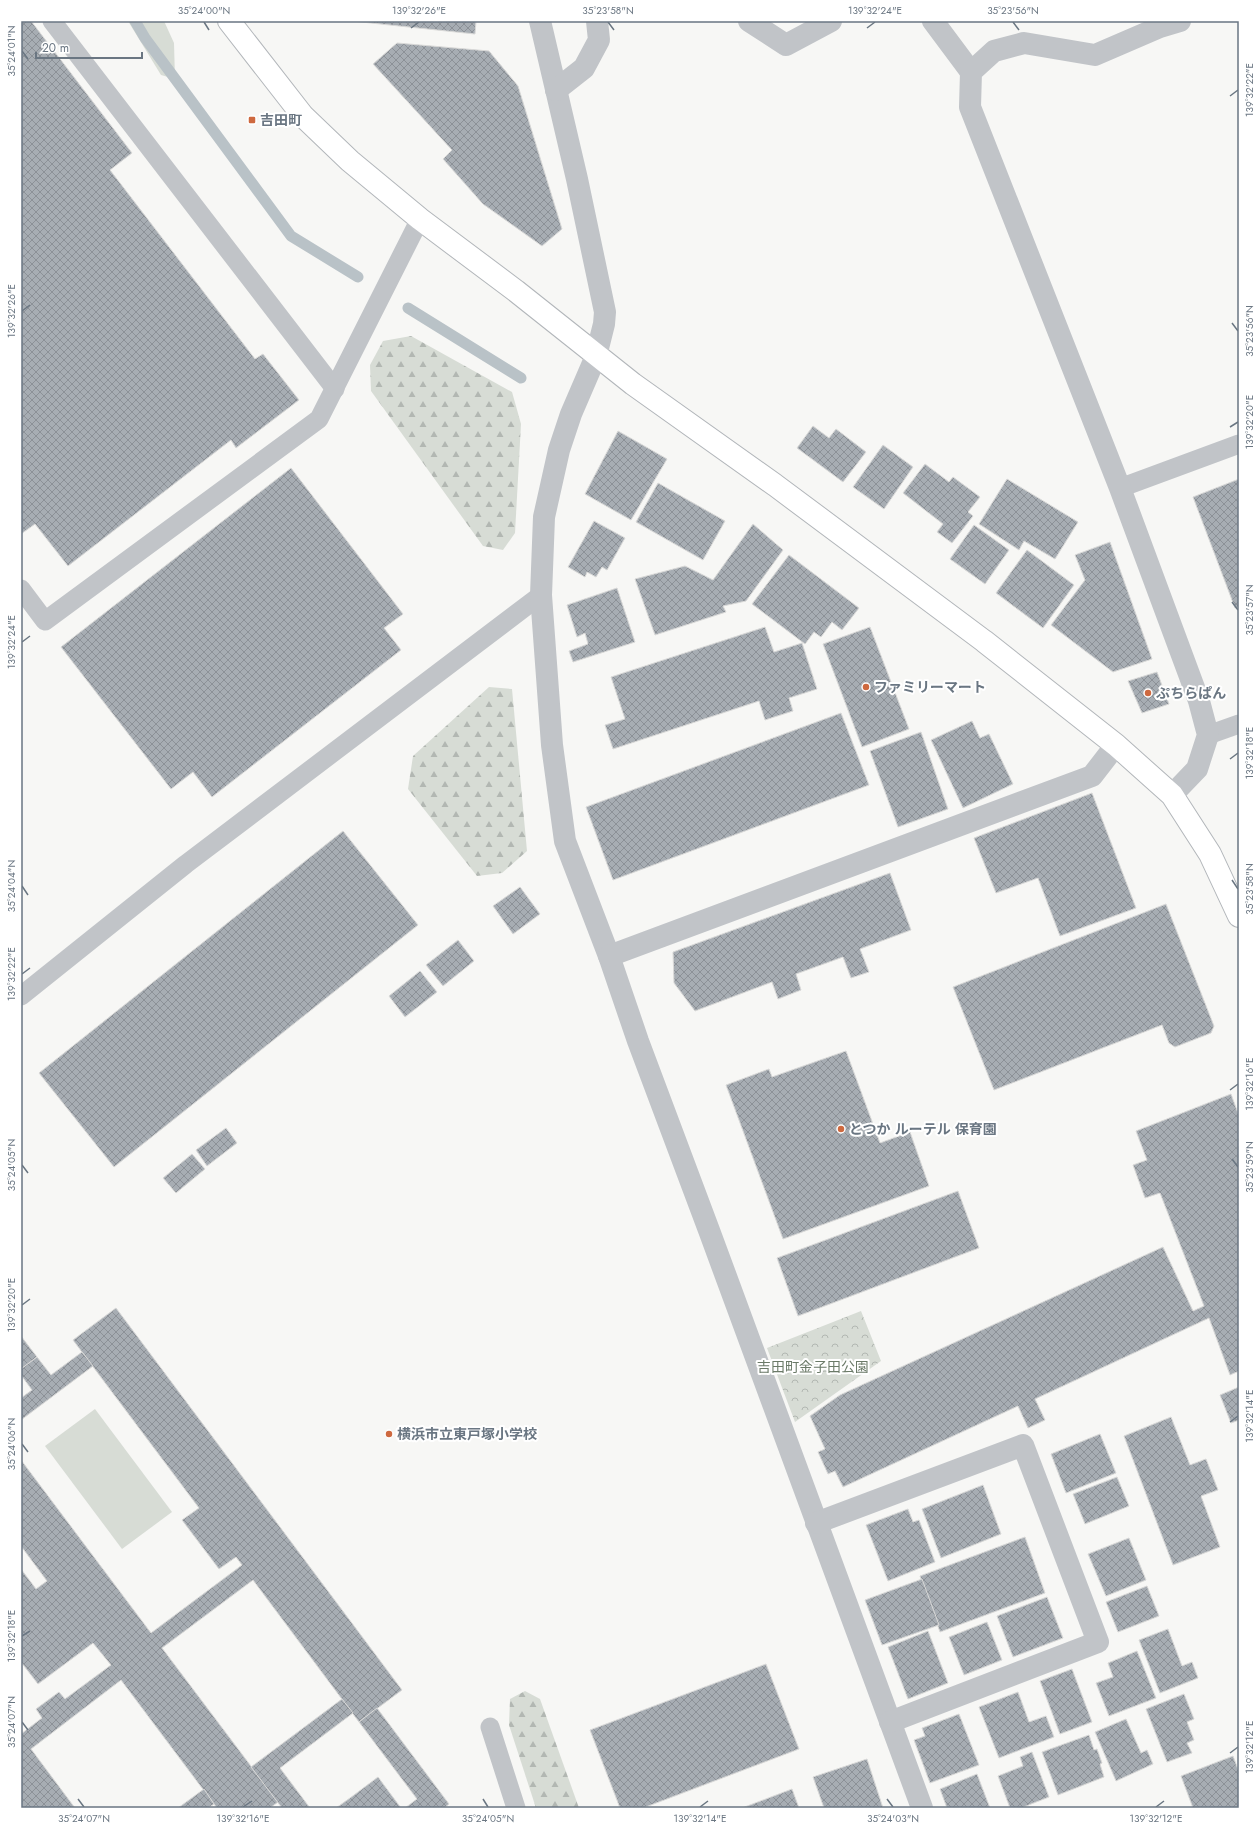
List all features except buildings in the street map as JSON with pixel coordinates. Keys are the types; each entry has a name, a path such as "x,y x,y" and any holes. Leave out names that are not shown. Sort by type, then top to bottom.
{"street":[{"path":"229,21 303,116 350,161 420,219 516,291 633,384 781,489 978,636 1116,745 1172,795 1210,854 1239,916"},
{"path":"540,21 605,312 596,356 571,414 559,450 544,517 541,595 552,745 565,841 609,956 638,1041 922,1808"},
{"path":"556,90 584,68 599,40 597,21"},
{"path":"749,21 786,45 831,21"},
{"path":"933,21 971,72 970,107 1120,488 1199,701 1208,735 1197,769 1172,795"},
{"path":"971,72 994,51 1024,43 1095,55 1160,27 1180,21"},
{"path":"609,956 1092,776 1116,745"},
{"path":"816,1523 1023,1445 1098,1642 890,1722"}],"lane":[{"path":"52,21 334,389"},
{"path":"21,589 46,621 319,419 420,219"},
{"path":"1120,488 1239,444"},
{"path":"21,996 186,864 541,595"},
{"path":"1208,735 1239,724"},
{"path":"490,1727 516,1808"}],"green space":[{"path":"128,21 164,21 174,43 175,79 161,75"},
{"path":"411,336 512,392 521,424 515,533 503,550 483,546 371,391 370,365 383,341"},
{"path":"489,687 512,689 527,851 502,873 477,876 408,789 413,756"},
{"name":"吉田町金子田公園","path":"861,1311 881,1361 795,1422 767,1348"},
{"path":"95,1409 172,1512 122,1549 45,1446"},
{"path":"525,1691 540,1699 579,1808 536,1808 509,1725 510,1699"}],"waterway":[{"path":"135,21 145,38 291,236 358,277"},
{"path":"408,308 521,378"}],"place":[{"name":"吉田町","path":"252,120"},
{"name":"ファミリーマート","path":"866,687"},
{"name":"ぷちらぱん","path":"1148,693"},
{"name":"とつか ルーテル 保育園","path":"841,1129"},
{"name":"横浜市立東戸塚小学校","path":"389,1434"}]}
